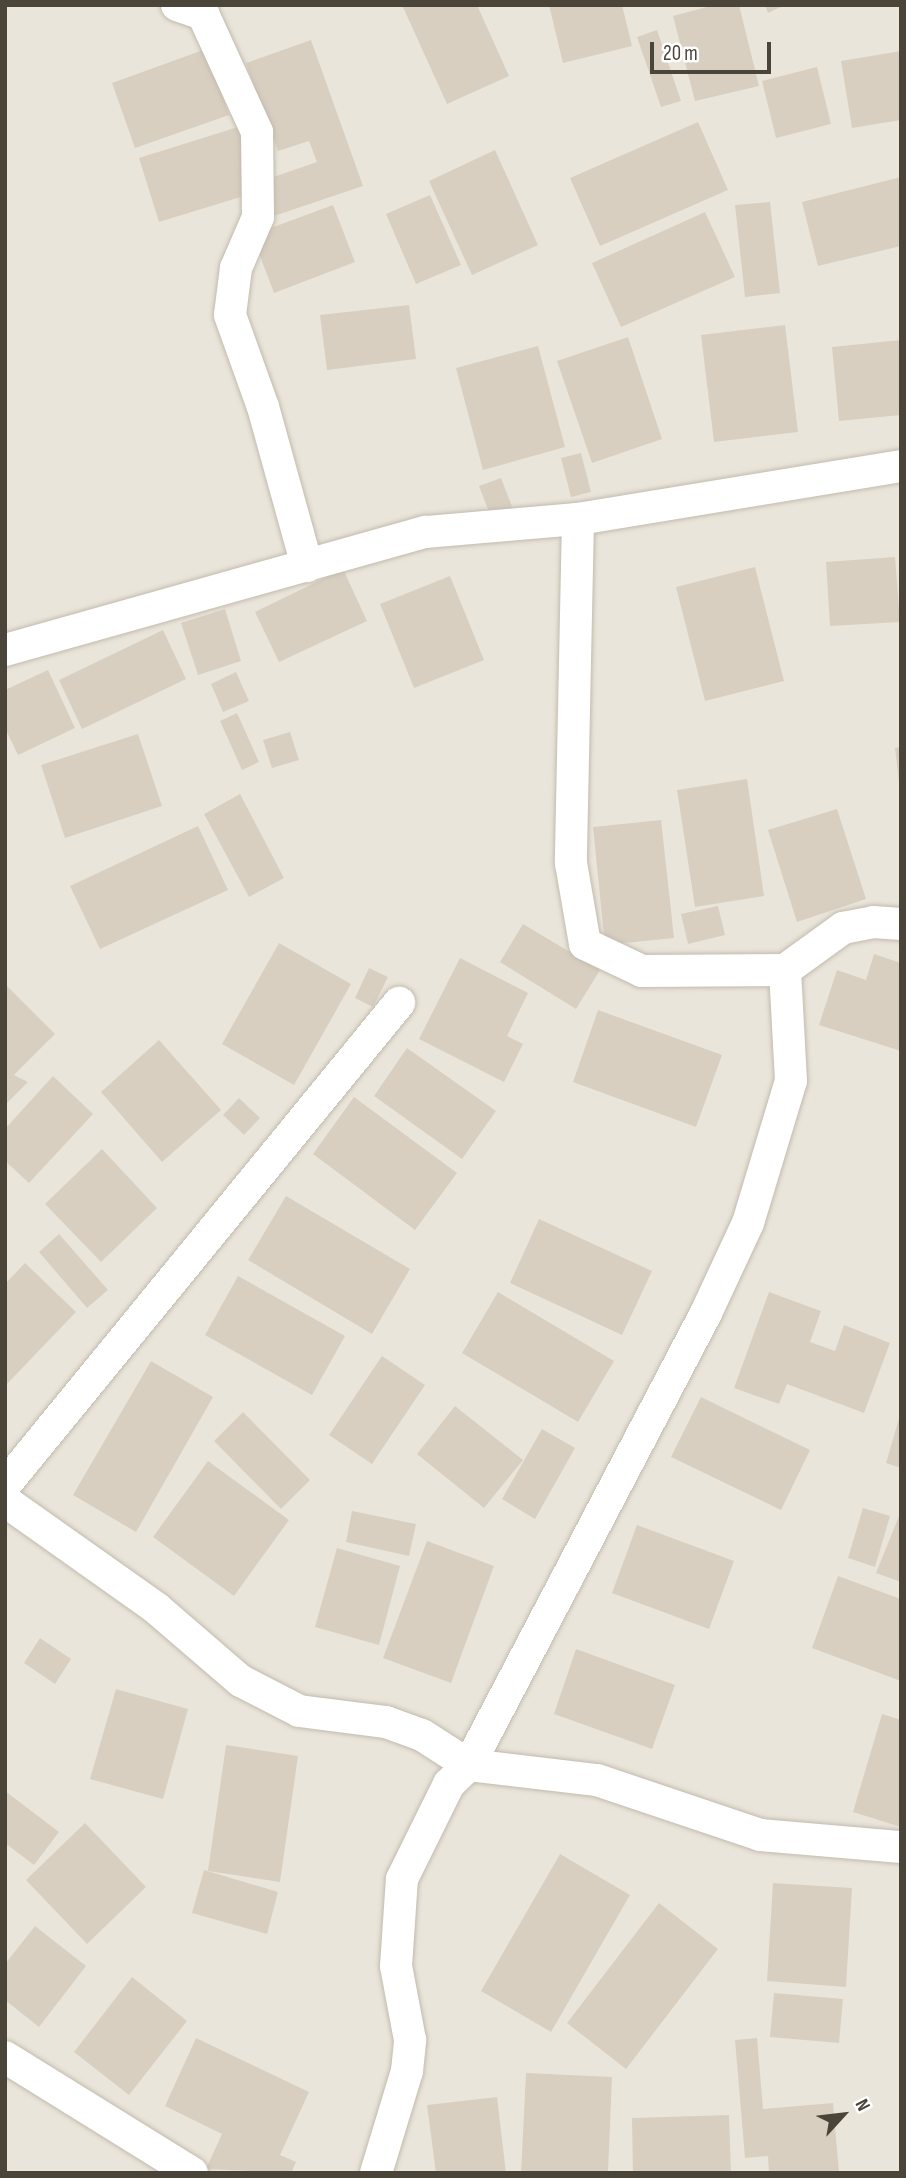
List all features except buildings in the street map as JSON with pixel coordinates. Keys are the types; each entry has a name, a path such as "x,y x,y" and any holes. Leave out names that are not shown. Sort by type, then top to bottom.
{"street":[{"path":"179,6 203,14 257,132 258,217 236,268 230,315 263,407 307,566"},
{"path":"5,650 426,532 578,519 901,466"},
{"path":"578,519 571,863 584,944 642,971 785,970 843,928 873,922 901,924"},
{"path":"376,2173 407,2071 410,2040 396,1966 402,1879 449,1784 469,1765 706,1313 748,1223 791,1081 785,970"},
{"path":"5,1485 399,1003"},
{"path":"5,1501 156,1608 241,1681 267,1698 299,1711 386,1722 422,1735 469,1765 597,1780 760,1835 901,1847"},
{"path":"5,2057 192,2173"}],"shaded area":[{"path":"5,5 901,5 901,2173 5,2173"}]}
